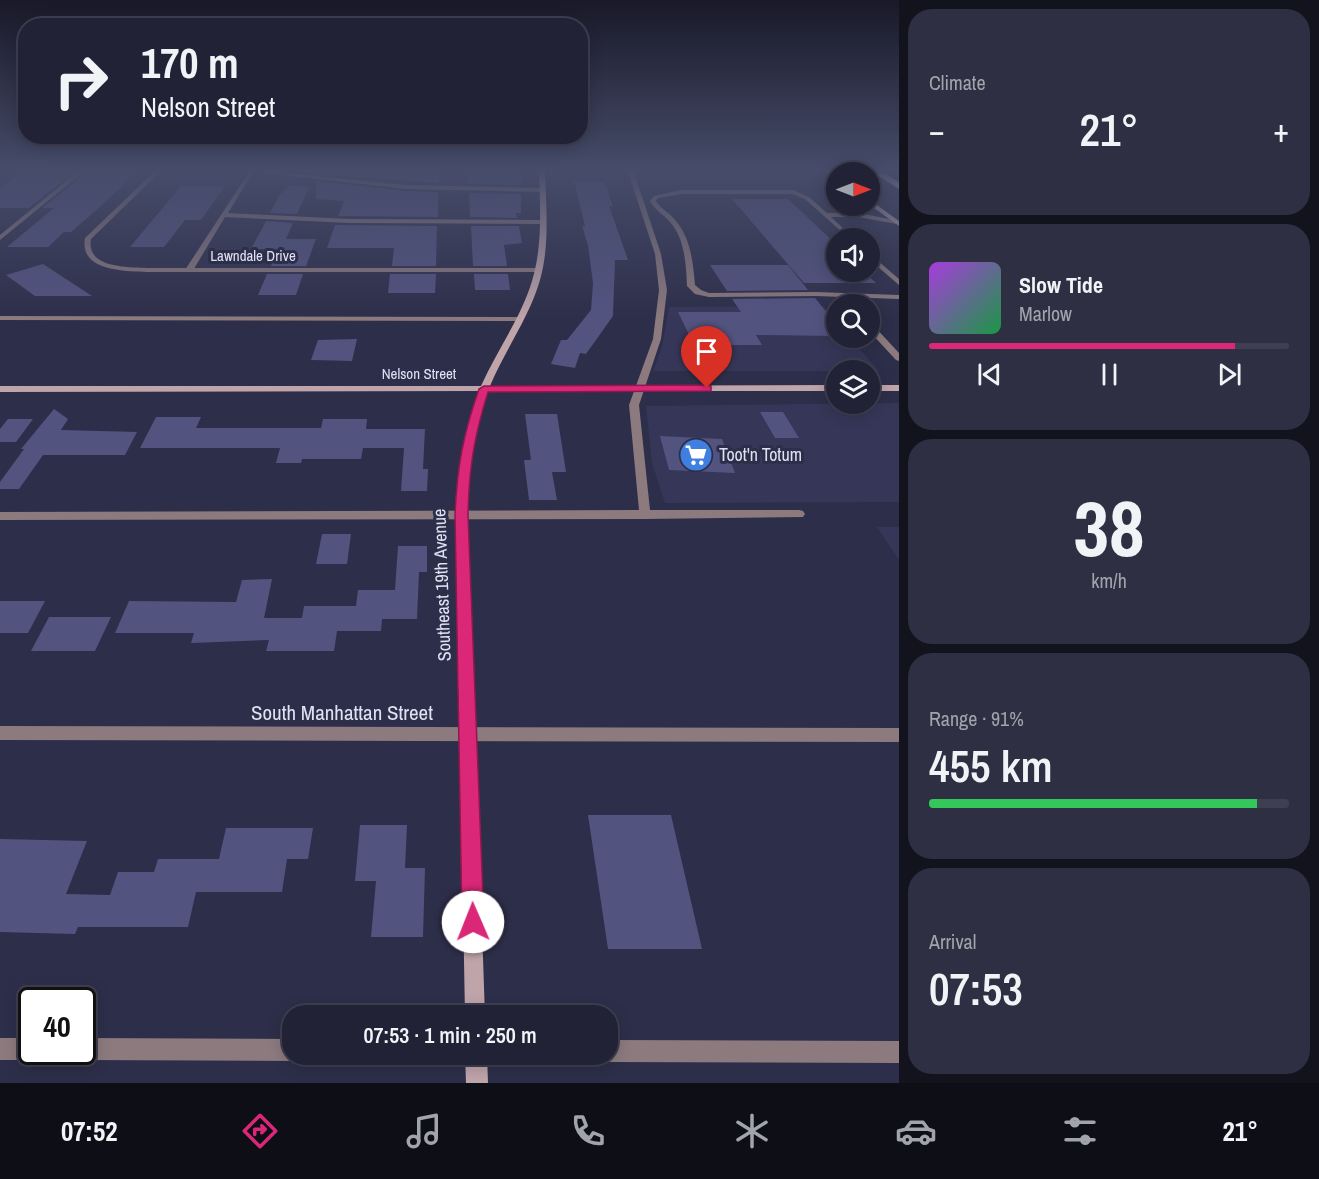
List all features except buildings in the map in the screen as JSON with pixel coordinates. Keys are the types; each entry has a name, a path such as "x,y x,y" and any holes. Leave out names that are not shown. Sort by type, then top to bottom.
{"street":[{"path":"0,238 22,220"},
{"name":"Lawndale Drive","path":"106,220 92,233 85,246 87,253 95,260 108,265 147,270 538,270"},
{"path":"189,270 221,220"},
{"path":"323,220 542,222"},
{"path":"645,515 634,405 638,388 657,339 663,290 658,254 647,220"},
{"path":"671,220 690,254 691,286 698,292 709,295 826,295"},
{"path":"881,220 898,223"},
{"name":"Southeast 19th Avenue","path":"475,1005 462,515 463,465 484,389 532,291 538,270 542,222"},
{"path":"880,265 899,282"},
{"path":"880,296 899,297"},
{"path":"0,318 518,319"},
{"path":"880,338 899,358"},
{"name":"Nelson Street","path":"0,389 826,388"},
{"path":"880,388 899,388"},
{"path":"0,516 799,514"},
{"name":"South Manhattan Street","path":"0,733 899,735"},
{"path":"0,1049 18,1049"},
{"path":"96,1049 282,1050"},
{"path":"618,1051 899,1052"},
{"path":"476,1065 477,1083"}],"shaded area":[{"path":"823,306 826,309 826,348 859,348 869,360 826,360 826,371 653,371 662,347 669,307"},
{"name":"Toot'n Totum","path":"880,403 899,403 899,502 665,503 652,463 646,406 826,404 826,414 880,414"},
{"path":"877,527 899,527 899,560"}],"place":[{"name":"Toot'n Totum","path":"696,455"}],"route":[{"path":"473,922 462,515 463,465 484,389 707,388"}]}
